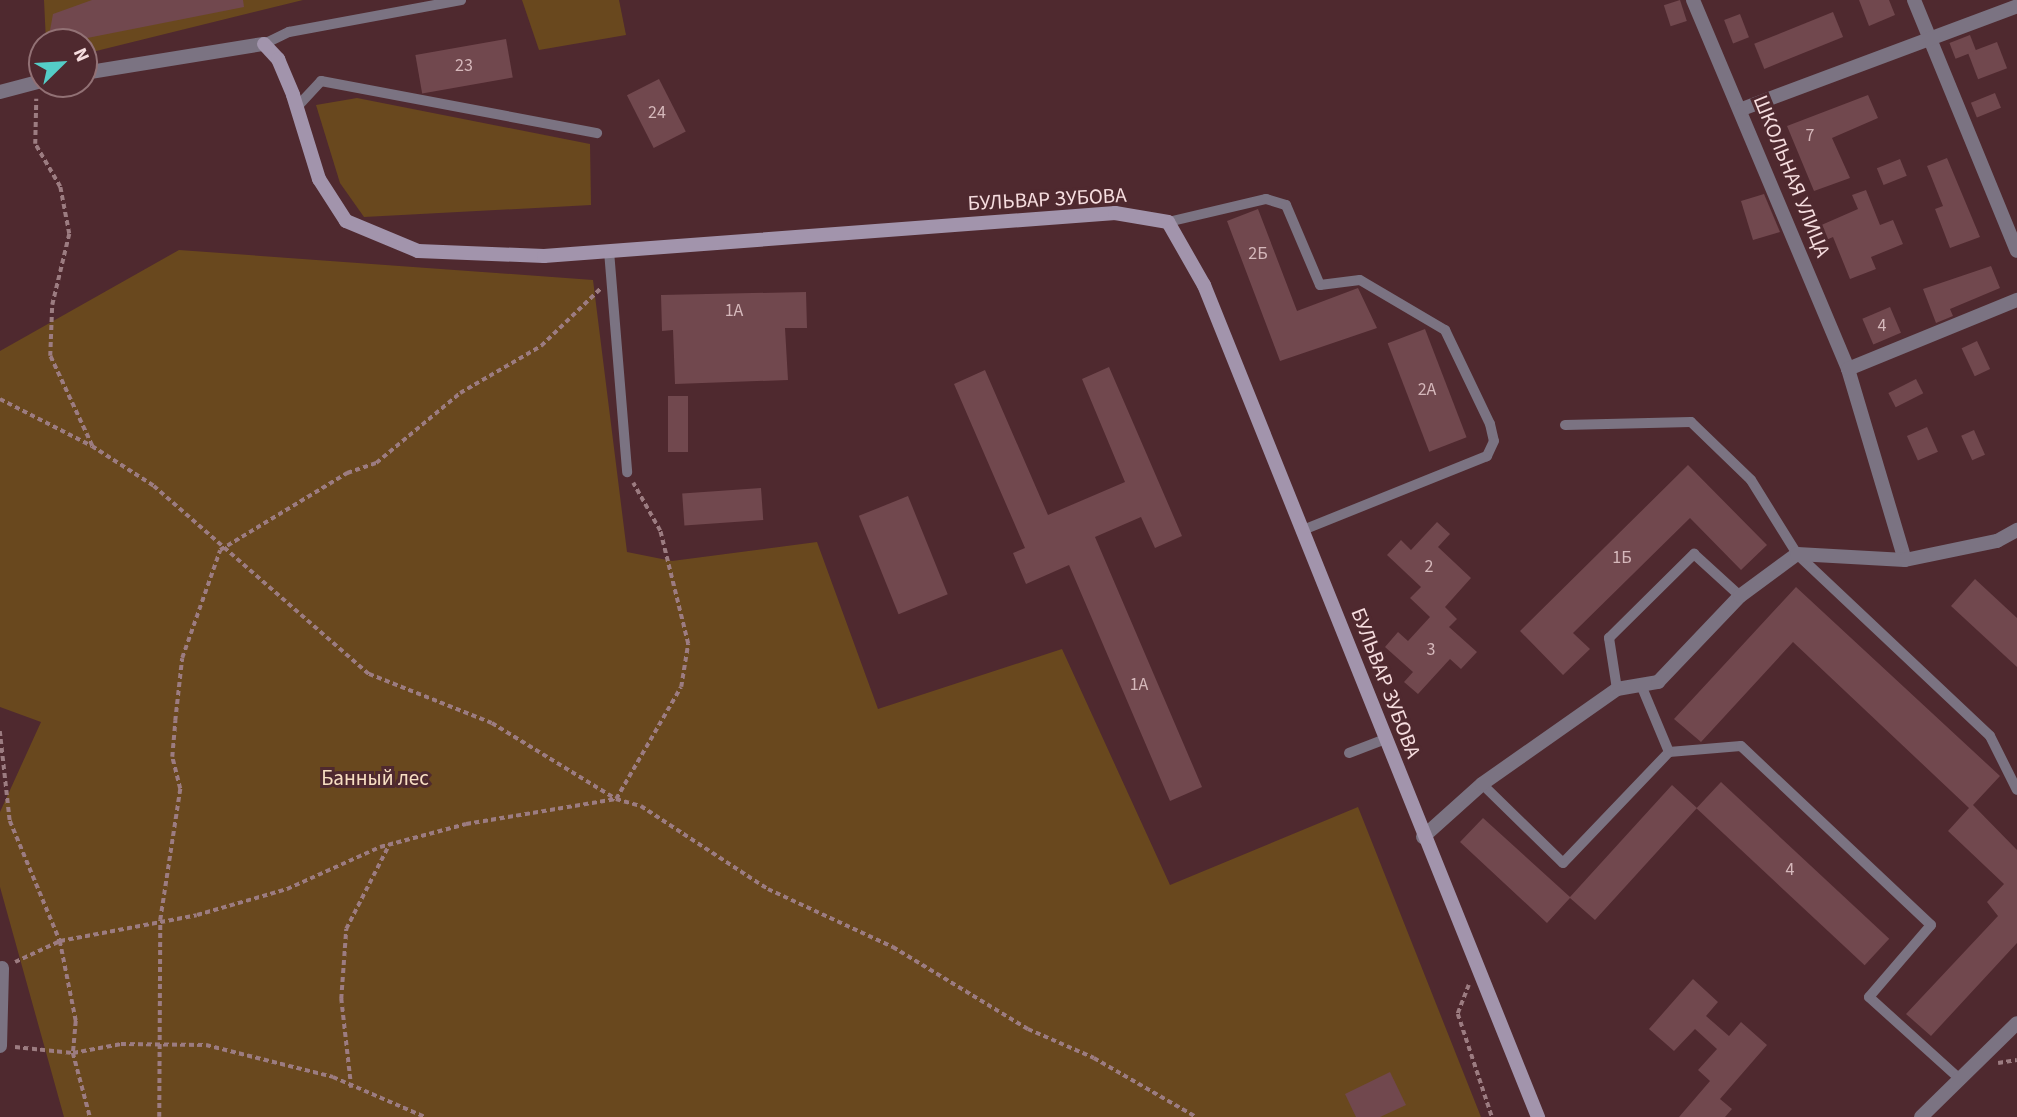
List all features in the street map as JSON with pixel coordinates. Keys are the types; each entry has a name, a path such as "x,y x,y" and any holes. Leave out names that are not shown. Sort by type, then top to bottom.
{"street":[{"name":"ШКОЛЬНАЯ УЛИЦА","path":"1693,0 1742,109 1848,369 1905,560"},
{"path":"1914,0 2017,251"},
{"path":"1742,109 2017,6"},
{"path":"98,71 264,44"},
{"name":"БУЛЬВАР ЗУБОВА","path":"264,44 278,59 319,179 346,221 418,251 544,256 1115,213 1168,222 1204,285 1538,1117"},
{"path":"0,92 28,85"},
{"path":"1848,369 2017,300"},
{"path":"1423,836 1482,785 1617,689 1658,682 1740,596 1797,554 1905,560 1997,541 2017,530"},
{"path":"1,1046 2,968"},
{"path":"1921,1117 2017,1023"}],"lane":[{"path":"264,44 289,32 461,0"},
{"path":"296,108 321,81 597,133"},
{"path":"1168,222 1266,199 1286,205 1320,285 1360,280 1445,330 1490,424 1493,441 1487,456 1303,530"},
{"path":"609,251 627,472"},
{"path":"1565,425 1690,422 1751,481 1797,554 1990,736 2017,790"},
{"path":"1617,689 1609,638 1694,554 1740,596"},
{"path":"1641,684 1669,752"},
{"path":"1349,753 1385,739"},
{"path":"1482,785 1563,863 1669,752 1741,746 1931,925 1869,997 1961,1080"}],"path":[{"path":"38,98 35,144 60,187 69,234 52,305 50,356 92,446"},
{"path":"159,1117 155,1046 162,1012 160,920 180,789 172,757 182,659 220,550 347,473 376,463 460,393 541,345 611,277"},
{"path":"0,399 92,446 154,486 220,550 369,674 492,723 616,799 641,806 768,889 893,947 1028,1029 1094,1058 1196,1117"},
{"path":"2,968 60,942 287,889 389,845 616,799 681,687 688,644 660,531 627,472"},
{"path":"0,731 10,821 60,942 76,1021 73,1053 90,1117"},
{"path":"351,1088 341,999 346,929 389,845"},
{"path":"1471,951 1458,1014 1492,1117"},
{"path":"1,1046 73,1053 121,1044 206,1045 261,1056 351,1088 375,1091 425,1117"}],"green space":[{"path":"44,0 303,0 98,51 98,28 45,28"},
{"path":"522,0 619,0 626,35 539,50"},
{"path":"357,98 590,144 591,205 364,217 340,183 316,105"},
{"name":"Банный лес","path":"179,250 593,280 627,552 672,561 817,542 878,709 1062,649 1170,885 1358,807 1481,1117 64,1117 0,887 0,812 41,722 0,707 0,351"}],"building":[{"path":"92,0 243,0 244,7 98,36 98,28 50,28 53,14"},
{"path":"1680,0 1687,21 1671,26 1664,5"},
{"path":"1859,0 1889,0 1895,15 1869,26"},
{"path":"1833,12 1843,37 1764,69 1754,44"},
{"path":"1740,14 1749,37 1733,43 1724,20"},
{"path":"1970,35 1976,51 1956,59 1949,43"},
{"path":"506,39 513,77 422,93 415,55"},
{"path":"1997,42 2007,68 1978,79 1968,53"},
{"path":"659,79 686,132 654,148 627,95"},
{"path":"1995,93 2001,108 1977,118 1971,103"},
{"path":"1868,95 1878,118 1832,138 1850,178 1814,191 1787,126"},
{"path":"1947,158 1980,237 1950,248 1935,209 1943,206 1927,166"},
{"path":"1900,159 1907,176 1884,185 1877,168"},
{"path":"1866,190 1880,225 1893,220 1903,244 1871,257 1876,269 1850,279 1833,237 1817,244 1810,230 1858,209 1852,195"},
{"path":"1764,194 1780,232 1753,240 1741,201"},
{"path":"1258,209 1297,311 1358,288 1377,328 1280,361 1227,221"},
{"path":"1991,266 2000,288 1950,309 1953,316 1936,323 1923,289"},
{"path":"806,292 807,328 785,328 788,380 675,384 673,330 662,331 661,295"},
{"path":"1890,307 1901,333 1873,344 1862,319"},
{"path":"1425,329 1467,437 1429,452 1388,343"},
{"path":"1977,341 1990,369 1975,376 1962,348"},
{"path":"1109,367 1182,536 1155,548 1141,517 1095,537 1202,787 1170,801 1069,565 1026,584 1013,553 1025,548 954,384 985,370 1048,515 1125,482 1082,379"},
{"path":"1916,379 1923,393 1896,407 1888,393"},
{"path":"668,396 688,396 688,452 668,452"},
{"path":"1927,427 1938,452 1918,461 1907,436"},
{"path":"1974,430 1985,455 1972,460 1961,436"},
{"path":"1688,465 1767,545 1741,570 1690,518 1573,633 1590,649 1563,675 1520,631"},
{"path":"761,488 763,520 684,525 682,494"},
{"path":"908,496 948,594 899,614 859,516"},
{"path":"1437,522 1450,534 1438,547 1471,578 1445,607 1457,619 1449,627 1477,652 1461,669 1450,659 1418,694 1404,682 1413,672 1385,647 1398,632 1408,641 1430,617 1410,598 1421,587 1387,555 1401,540 1411,550"},
{"path":"1975,579 2017,618 2017,667 1951,606"},
{"path":"1796,587 2000,776 1973,805 2017,850 2017,943 1931,1036 1906,1014 1998,916 1987,902 2004,884 1948,831 1969,808 1793,642 1701,742 1674,719"},
{"path":"1721,782 1889,939 1865,965 1696,808"},
{"path":"1672,785 1697,808 1595,920 1570,898 1547,923 1460,842 1483,818 1570,897"},
{"path":"1693,979 1718,1002 1706,1016 1729,1036 1741,1022 1767,1045 1720,1099 1732,1109 1725,1117 1679,1117 1710,1081 1698,1070 1717,1049 1695,1029 1674,1051 1649,1029"},
{"path":"1390,1072 1406,1105 1380,1117 1356,1117 1345,1094"}]}
